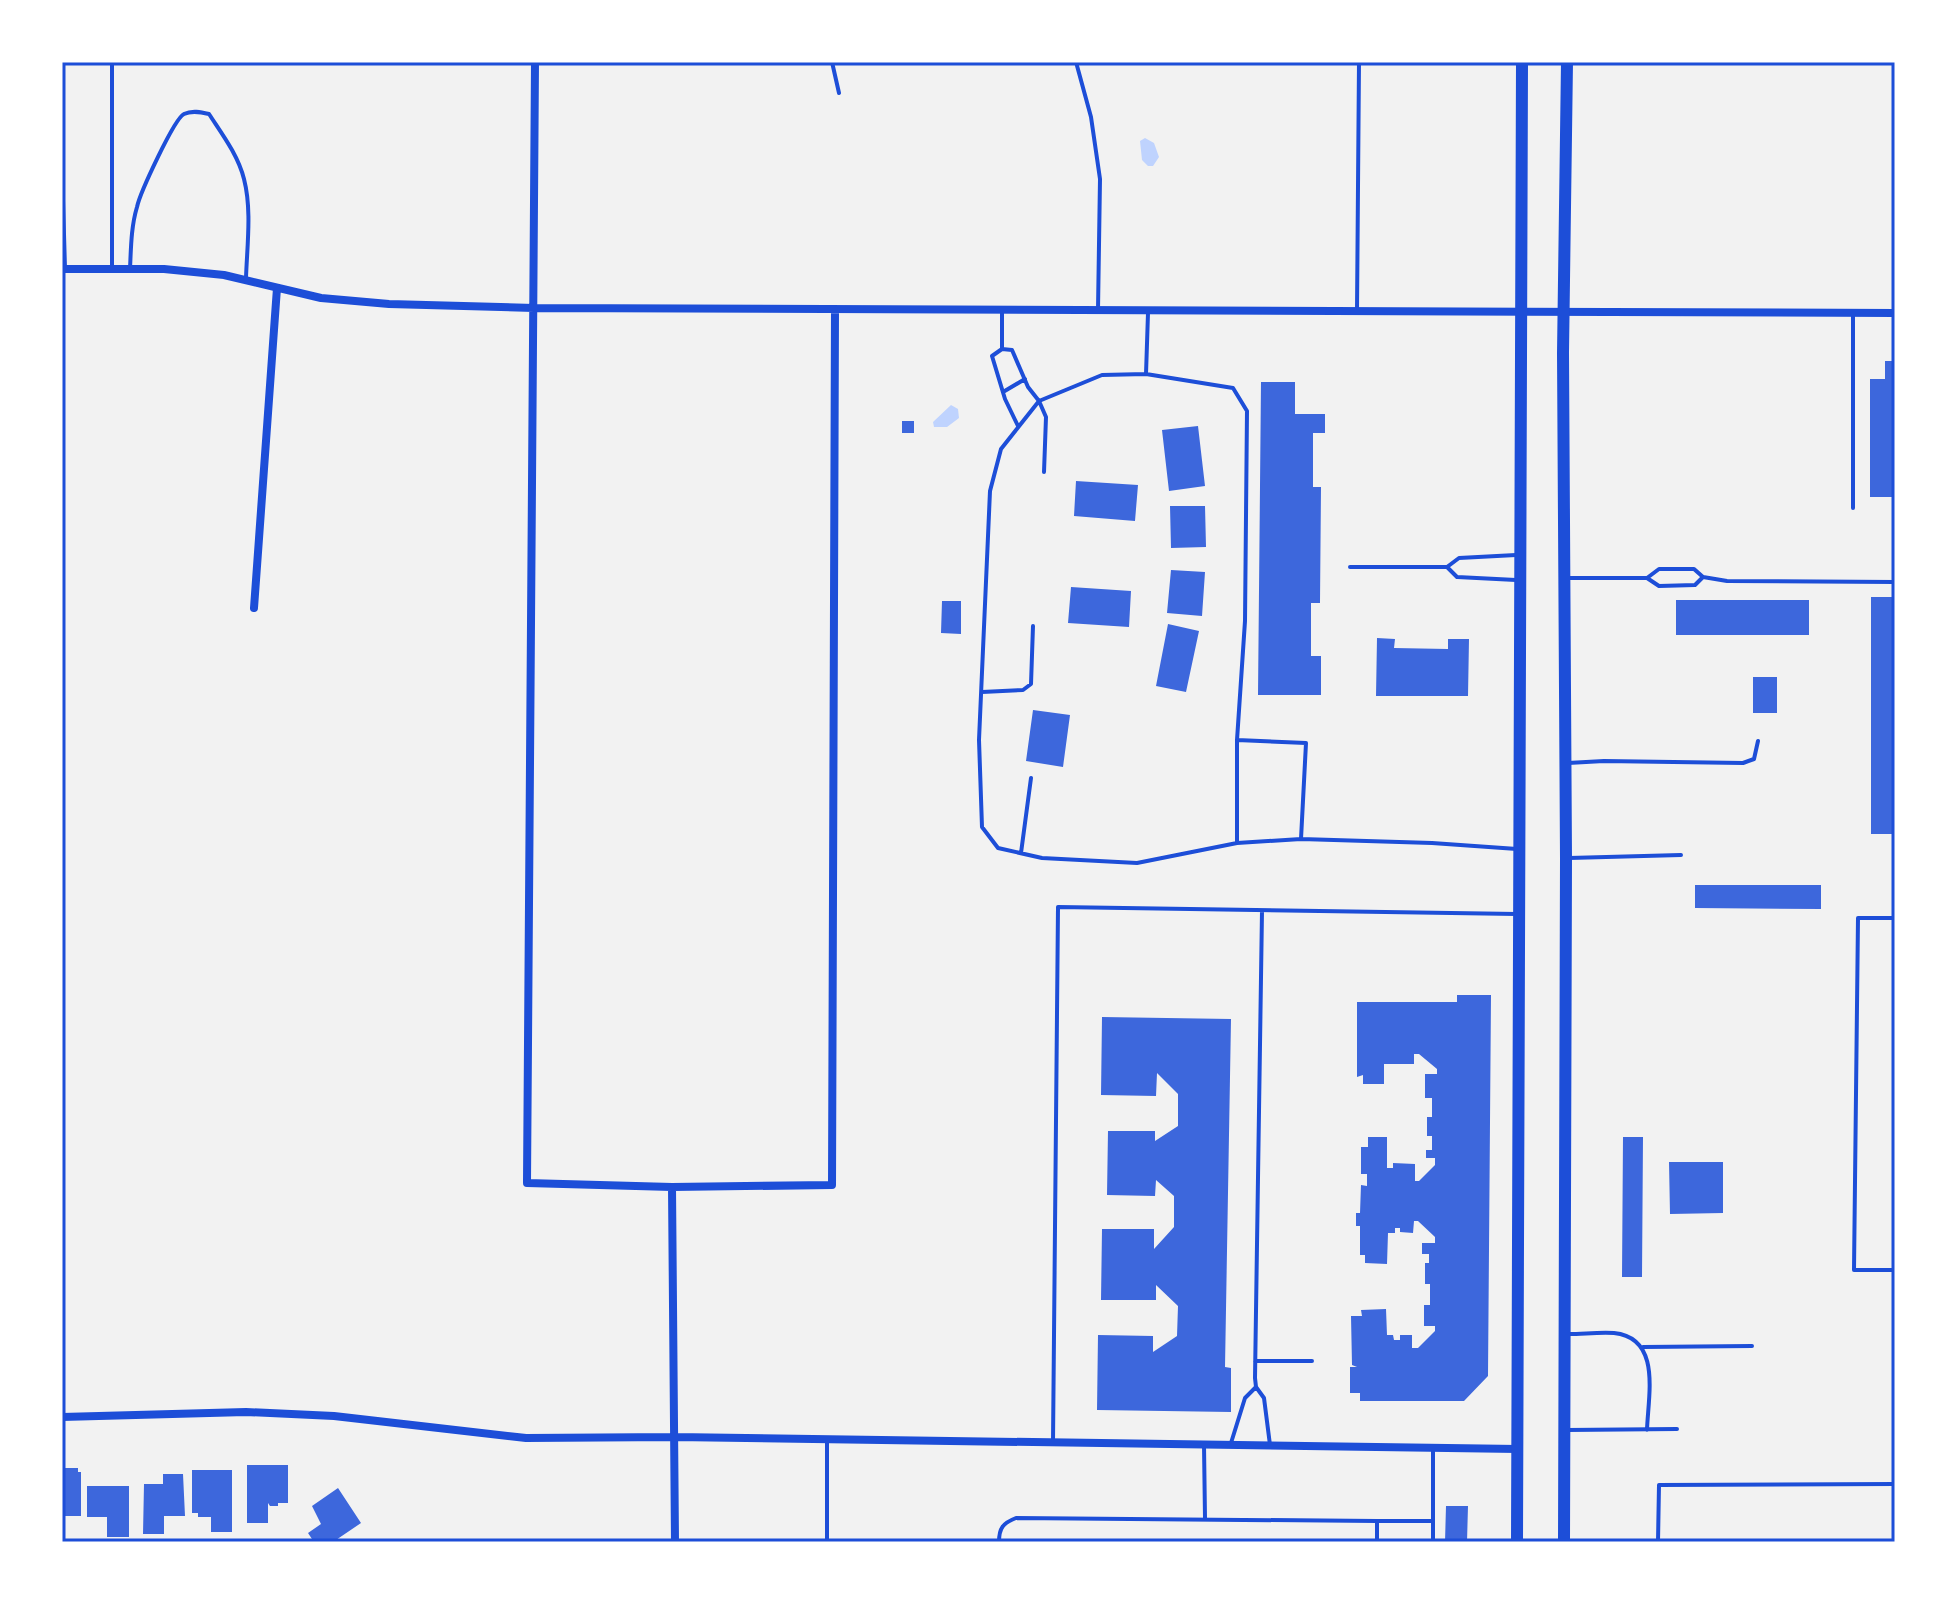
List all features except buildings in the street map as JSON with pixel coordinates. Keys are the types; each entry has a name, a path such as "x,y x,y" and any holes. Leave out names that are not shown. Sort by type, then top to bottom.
{"main road":[{"path":"1517,1542 1522,62"},
{"path":"1564,1542 1566,858 1563,578 1567,62"}],"street":[{"path":"535,62 527,1183 672,1187 832,1185 835,309"},
{"path":"63,269 209,273 321,298 389,304 534,308 1895,313"},
{"path":"254,608 277,288"},
{"path":"672,1187 675,1542"},
{"path":"62,1417 246,1412 334,1416 526,1438 675,1437 1518,1449"}],"lane":[{"path":"112,62 112,269"},
{"path":"832,62 839,93"},
{"path":"1076,62 1091,117 1100,179 1098,310"},
{"path":"1357,311 1359,62"},
{"path":"1567,62 1604,62"},
{"path":"130,269 133,223 138,202 172,127 183,114 197,111 209,114 244,177 247,200 246,281"},
{"path":"62,167 63,269"},
{"path":"1001,310 1002,349"},
{"path":"1146,374 1148,310"},
{"path":"1853,313 1853,508"},
{"path":"1018,426 992,356 1002,349 1012,350 1046,417 1044,472"},
{"path":"1237,843 1237,740 1245,621 1247,411 1233,388 1146,374 1102,375 1039,401 1001,449 990,491 979,740 982,827 998,848 1042,858 1137,863 1237,843 1301,839 1519,849"},
{"path":"1003,392 1025,379"},
{"path":"1350,567 1447,567 1459,558 1520,555"},
{"path":"1447,567 1457,577 1520,580"},
{"path":"1647,578 1659,569 1694,569 1703,577 1727,581 1895,582"},
{"path":"1563,578 1647,578 1659,586 1695,585 1703,577"},
{"path":"981,692 1023,690 1031,684 1033,626"},
{"path":"1237,740 1306,743 1301,839"},
{"path":"1565,763 1743,763 1754,759 1758,741"},
{"path":"1021,853 1031,778"},
{"path":"1566,858 1681,855"},
{"path":"1053,1442 1058,907 1519,914"},
{"path":"1262,911 1255,1361 1256,1387 1264,1398 1270,1446"},
{"path":"1895,918 1858,918 1854,1270 1895,1270"},
{"path":"1564,1334 1616,1333 1631,1338 1643,1347 1649,1367 1647,1430"},
{"path":"1643,1347 1752,1346"},
{"path":"1255,1361 1312,1361"},
{"path":"1231,1445 1245,1398 1256,1387"},
{"path":"1564,1430 1677,1429"},
{"path":"827,1439 827,1542"},
{"path":"1204,1445 1205,1519"},
{"path":"1433,1448 1433,1542"},
{"path":"1658,1542 1659,1485 1895,1484"},
{"path":"999,1542 999,1531 1006,1522 1016,1518 1433,1521"},
{"path":"1377,1521 1377,1542"}],"water":[{"path":"1145,138 1154,143 1159,157 1153,166 1142,160 1140,141"},
{"path":"951,405 958,409 959,418 947,427 934,427 933,422"}]}
